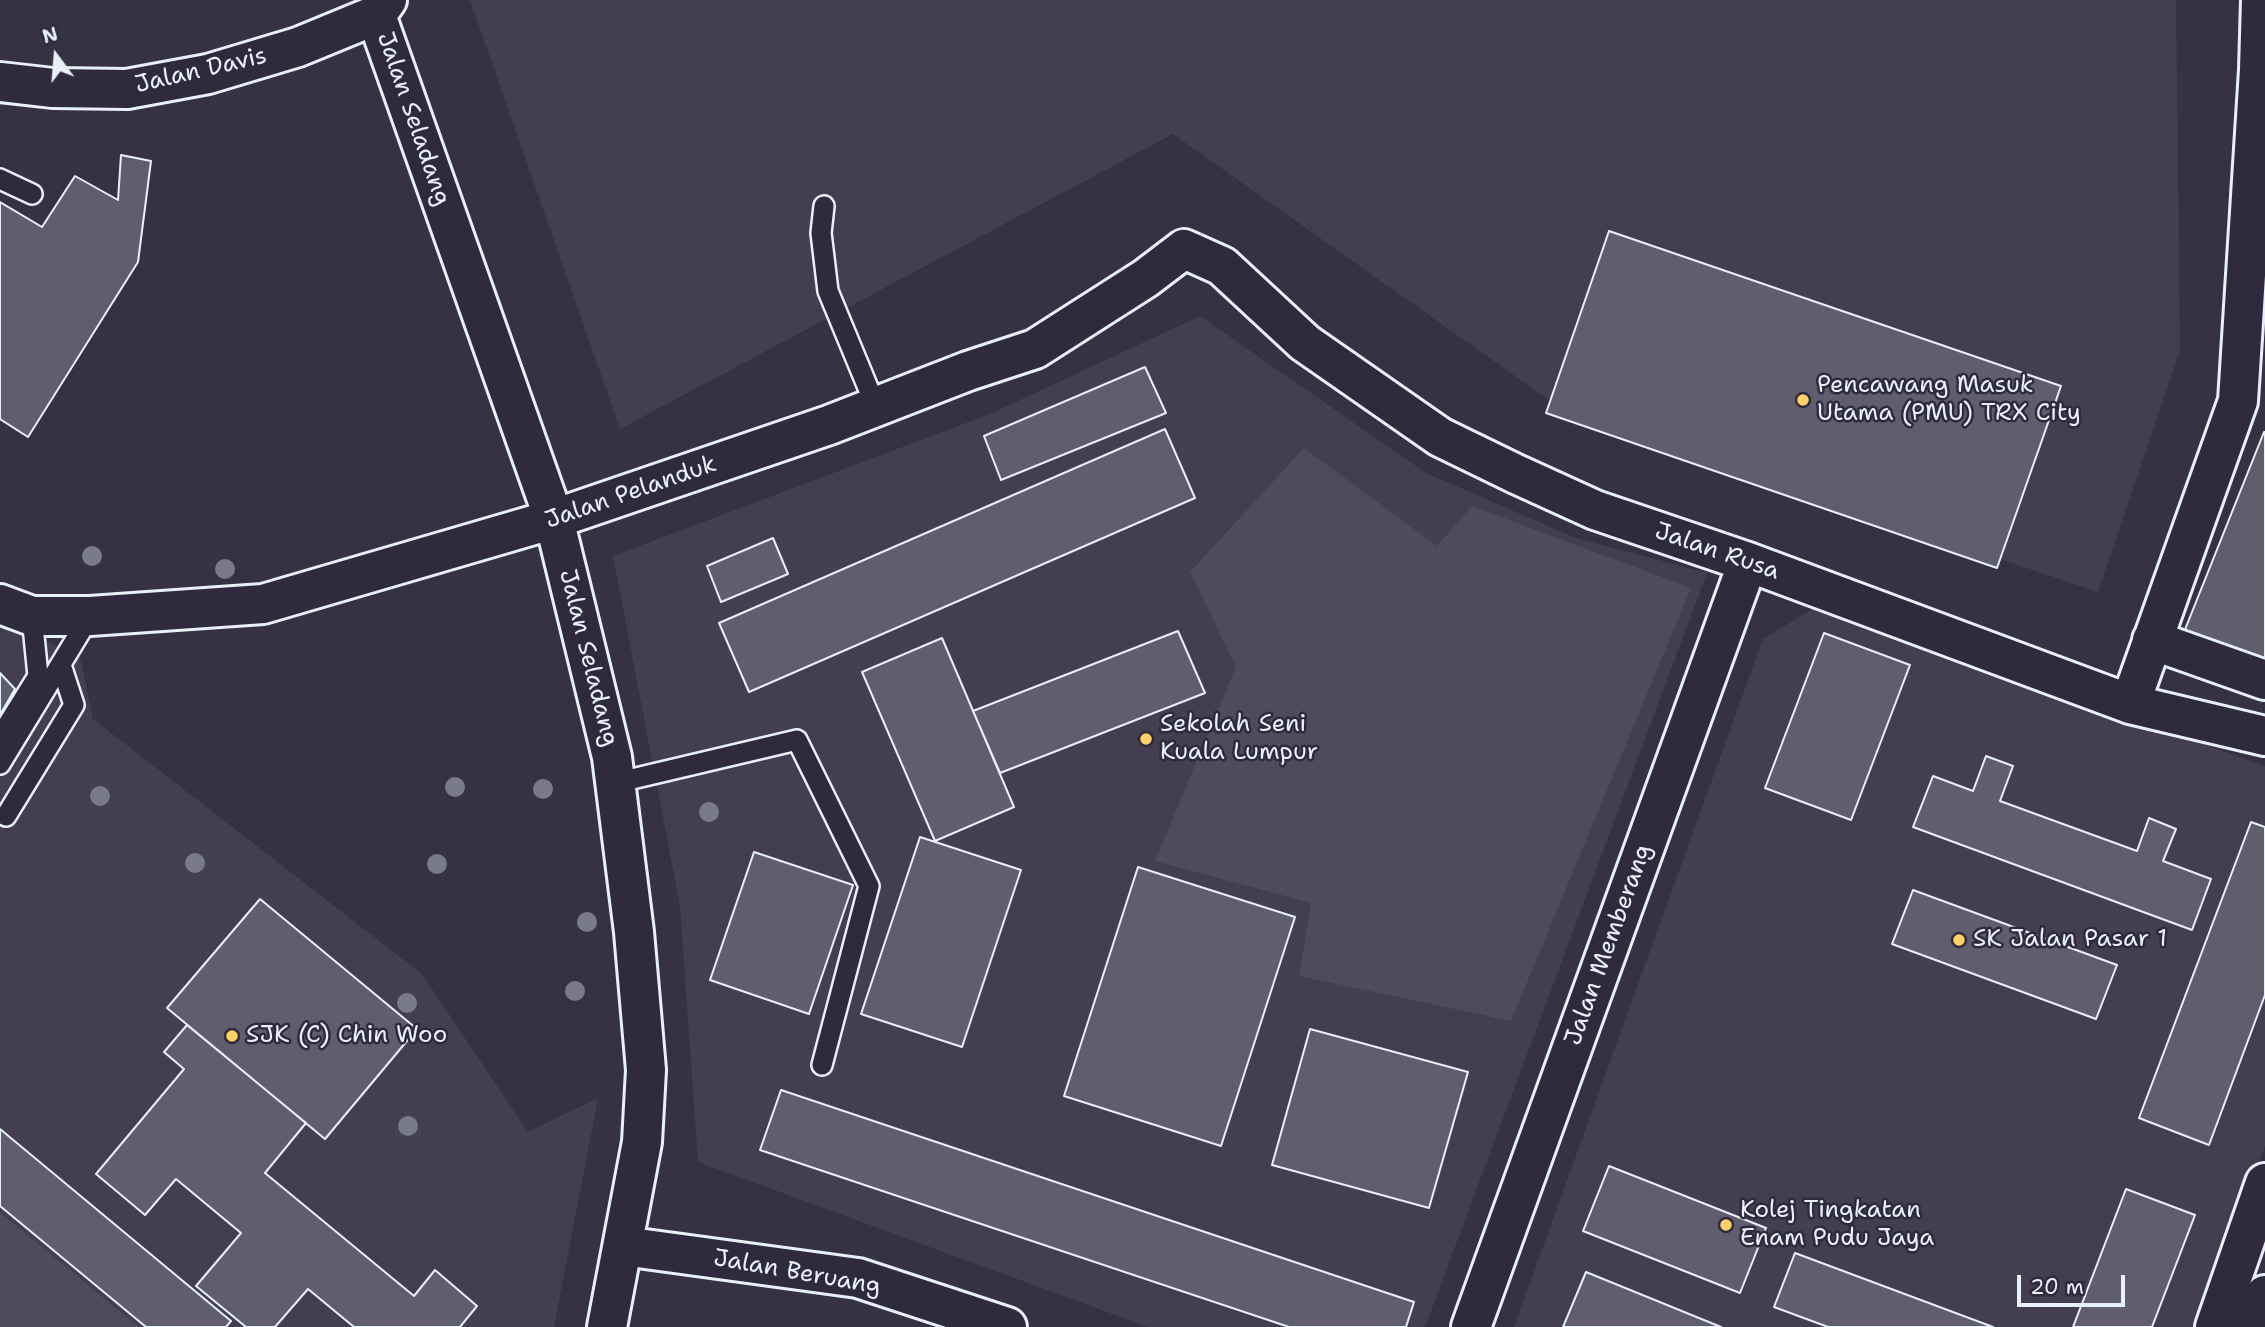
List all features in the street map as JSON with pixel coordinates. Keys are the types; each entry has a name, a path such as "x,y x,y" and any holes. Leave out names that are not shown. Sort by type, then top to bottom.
{"street":[{"path":"2130,704 2238,401 2262,71 2260,0"},
{"name":"Jalan Davis","path":"0,82 53,88 127,89 195,77 298,47 382,7"},
{"name":"Jalan Seladang","path":"382,7 554,519 612,757 635,932 646,1070 642,1142 607,1327"},
{"name":"Jalan Pelanduk","path":"16,610 90,616 263,604 554,519 1035,349 1146,278 1184,249 1222,266"},
{"name":"Jalan Rusa","path":"1222,266 1306,343 1440,438 1595,510 1748,562 2130,704 2265,736"},
{"name":"Jalan Memberang","path":"1471,1327 1748,562"},
{"path":"2152,640 2265,680"},
{"path":"2215,1327 2265,1183"},
{"name":"Jalan Beruang","path":"623,1246 858,1278 1007,1327"},
{"path":"2253,1327 2265,1295"}],"lane":[{"path":"0,179 32,194"},
{"path":"824,206 821,233 828,290 876,407"},
{"path":"0,737 38,676 16,610"},
{"path":"0,764 90,616"},
{"path":"6,816 74,705 61,664"},
{"path":"615,783 797,740 869,886 822,1065"}],"shaded area":[{"path":"470,0 2176,0 2180,350 2098,592 1566,412 1173,134 620,429"},
{"name":"Sekolah Seni Kuala Lumpur","path":"1200,316 1426,473 1576,538 1707,573 1425,1327 1148,1327 698,1162 680,906 613,556 990,414"},
{"path":"1304,448 1437,546 1472,506 1691,588 1511,1021 1299,976 1311,903 1155,861 1236,667 1190,572"},
{"name":"SK Jalan Pasar 1","path":"1817,606 2265,766 2265,1146 2196,1327 1514,1327 1763,639"},
{"name":"SJK (C) Chin Woo","path":"0,619 80,657 93,719 422,974 528,1132 598,1098 554,1327 139,1327 0,1212"},
{"path":"0,1212 139,1327 0,1327"}],"building":[{"path":"121,155 151,161 138,262 28,437 0,419 0,202 42,227 75,176 118,200"},
{"name":"Pencawang Masuk Utama (PMU) TRX City","path":"1609,231 2061,386 1997,568 1546,413"},
{"path":"1145,367 1166,413 1001,480 984,436"},
{"path":"1165,429 1195,498 749,692 719,623"},
{"path":"2265,432 2265,664 2184,632"},
{"path":"773,538 788,574 721,602 707,566"},
{"path":"1178,631 1205,693 1000,773 973,711"},
{"path":"1824,633 1910,665 1851,820 1765,788"},
{"path":"942,638 1014,807 935,841 862,672"},
{"path":"0,673 15,689 0,715"},
{"path":"1986,756 2013,766 2000,801 2137,851 2149,818 2176,829 2163,861 2211,879 2192,930 1913,827 1933,776 1973,791"},
{"path":"2251,822 2265,827 2265,995 2209,1145 2139,1118"},
{"path":"920,837 1021,870 962,1047 861,1014"},
{"path":"754,852 853,885 809,1014 710,980"},
{"path":"1138,867 1295,917 1221,1146 1064,1096"},
{"path":"1913,890 2117,965 2096,1019 1892,944"},
{"path":"260,899 417,1029 325,1139 167,1008"},
{"path":"187,1025 306,1123 265,1173 414,1296 435,1270 477,1306 460,1327 354,1327 308,1289 275,1327 246,1327 196,1286 241,1233 176,1179 145,1215 96,1174 184,1069 164,1052"},
{"path":"1310,1029 1468,1072 1429,1208 1272,1165"},
{"path":"781,1090 1414,1302 1406,1327 1289,1327 760,1150"},
{"path":"0,1129 231,1321 226,1327 146,1327 0,1206"},
{"path":"1609,1166 1766,1228 1740,1293 1583,1231"},
{"path":"2126,1189 2195,1215 2152,1327 2073,1327"},
{"path":"1795,1253 1993,1327 1828,1327 1774,1307"},
{"path":"1586,1272 1721,1327 1563,1327"}],"place":[{"name":"Pencawang Masuk Utama (PMU) TRX City","path":"1803,400"},
{"name":"Sekolah Seni Kuala Lumpur","path":"1146,739"},
{"name":"SK Jalan Pasar 1","path":"1959,940"},
{"name":"SJK (C) Chin Woo","path":"232,1036"},
{"name":"Kolej Tingkatan Enam Pudu Jaya","path":"1726,1225"}]}
